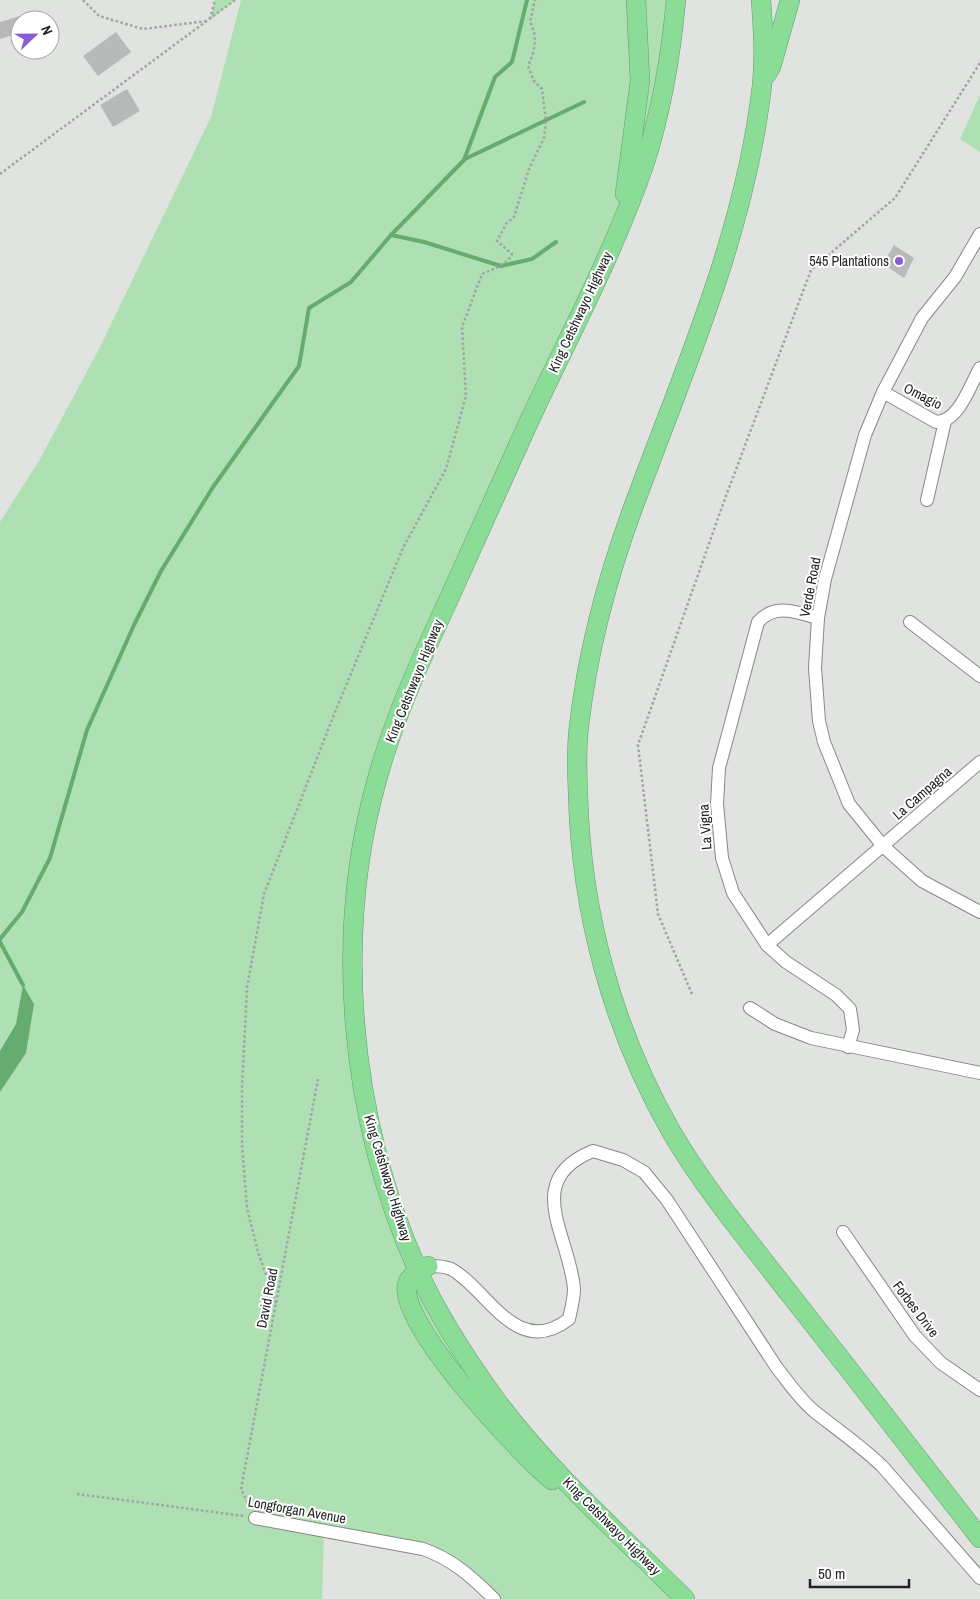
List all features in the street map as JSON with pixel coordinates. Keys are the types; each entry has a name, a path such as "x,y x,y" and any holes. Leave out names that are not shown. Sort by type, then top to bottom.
{"highway":[{"path":"624,213 626,181 640,81 636,0"},
{"name":"King Cetshwayo Highway","path":"676,0 666,74 643,166 568,341 534,410 410,687 390,736 368,815 358,885 353,945 355,1024 367,1113 384,1178 451,1332 497,1401 546,1459 685,1599"},
{"path":"761,0 762,82 738,215 698,333 626,527 607,585 591,650 578,728 577,749 580,841 584,879 600,956 622,1027 651,1094 674,1136 725,1212 980,1538"},
{"path":"762,82 771,67 790,0"}],"street":[{"name":"Verde Road","path":"980,234 954,277 922,318 865,434 825,579 818,618 815,668 819,721 824,742 849,804 883,846 922,881 980,912"},
{"name":"Omagio","path":"884,392 936,422 945,421 955,414 980,368"},
{"path":"927,500 945,421"},
{"name":"La Vigna","path":"818,618 776,610 768,613 758,622 719,768 717,804 726,875 733,893 767,945 786,962 845,1003 850,1009 852,1024 848,1047"},
{"path":"910,622 980,676"},
{"name":"La Campagna","path":"767,945 980,762"},
{"path":"750,1008 792,1032 848,1047 980,1073"},
{"path":"423,1269 444,1267 455,1272 494,1310 514,1324 539,1330 560,1326 569,1319 574,1289 554,1206 554,1190 560,1175 569,1163 593,1151 623,1160 644,1172 667,1200 777,1368 795,1391 815,1412 864,1449 882,1466 980,1578"},
{"name":"Forbes Drive","path":"843,1232 915,1336 942,1363 980,1390"},
{"name":"Longforgan Avenue","path":"256,1518 423,1549 454,1564 494,1599"}],"path":[{"path":"83,0 99,16 143,29 210,20"},
{"path":"210,20 215,0"},
{"path":"0,174 235,0"},
{"path":"276,1303 258,1252 247,1208 242,1145 242,1086 247,988 264,894 335,712 404,548 446,469 466,396 462,327 482,274 501,266 512,254 497,242 506,224 514,217 528,168 544,138 546,126 542,89 534,81 528,66 535,46 535,31 530,22 535,0"},
{"path":"692,994 658,914 638,745 720,514 811,270 895,198 980,63"},
{"name":"David Road","path":"256,1518 241,1489 318,1079"},
{"name":"Longforgan Avenue","path":"77,1494 256,1518"}],"shaded area":[{"path":"215,0 235,0 210,20"},
{"path":"241,0 676,0 651,138 424,653 369,815 354,1015 404,1235 497,1401 685,1599 494,1599 449,1561 324,1531 322,1599 0,1599 0,522 40,459 99,349 211,117"},
{"path":"980,95 980,152 960,139"},
{"path":"23,985 34,1004 26,1053 0,1092 0,1051 16,1024"}],"building":[{"path":"10,19 10,36 0,39 0,22"},
{"path":"116,32 131,52 98,76 83,56"},
{"path":"127,89 140,111 113,127 100,105"},
{"name":"545 Plantations","path":"894,245 914,258 904,278 883,264"}],"waterway":[{"path":"0,939 22,912 50,858 87,730 134,625 161,571 213,487 299,366 309,308 351,282 391,235 464,160 495,77 512,62 527,0"},
{"path":"465,159 584,102"},
{"path":"391,235 424,242 501,266 532,259 556,242"},
{"path":"0,942 23,985"}],"place":[{"name":"545 Plantations","path":"899,261"}]}
